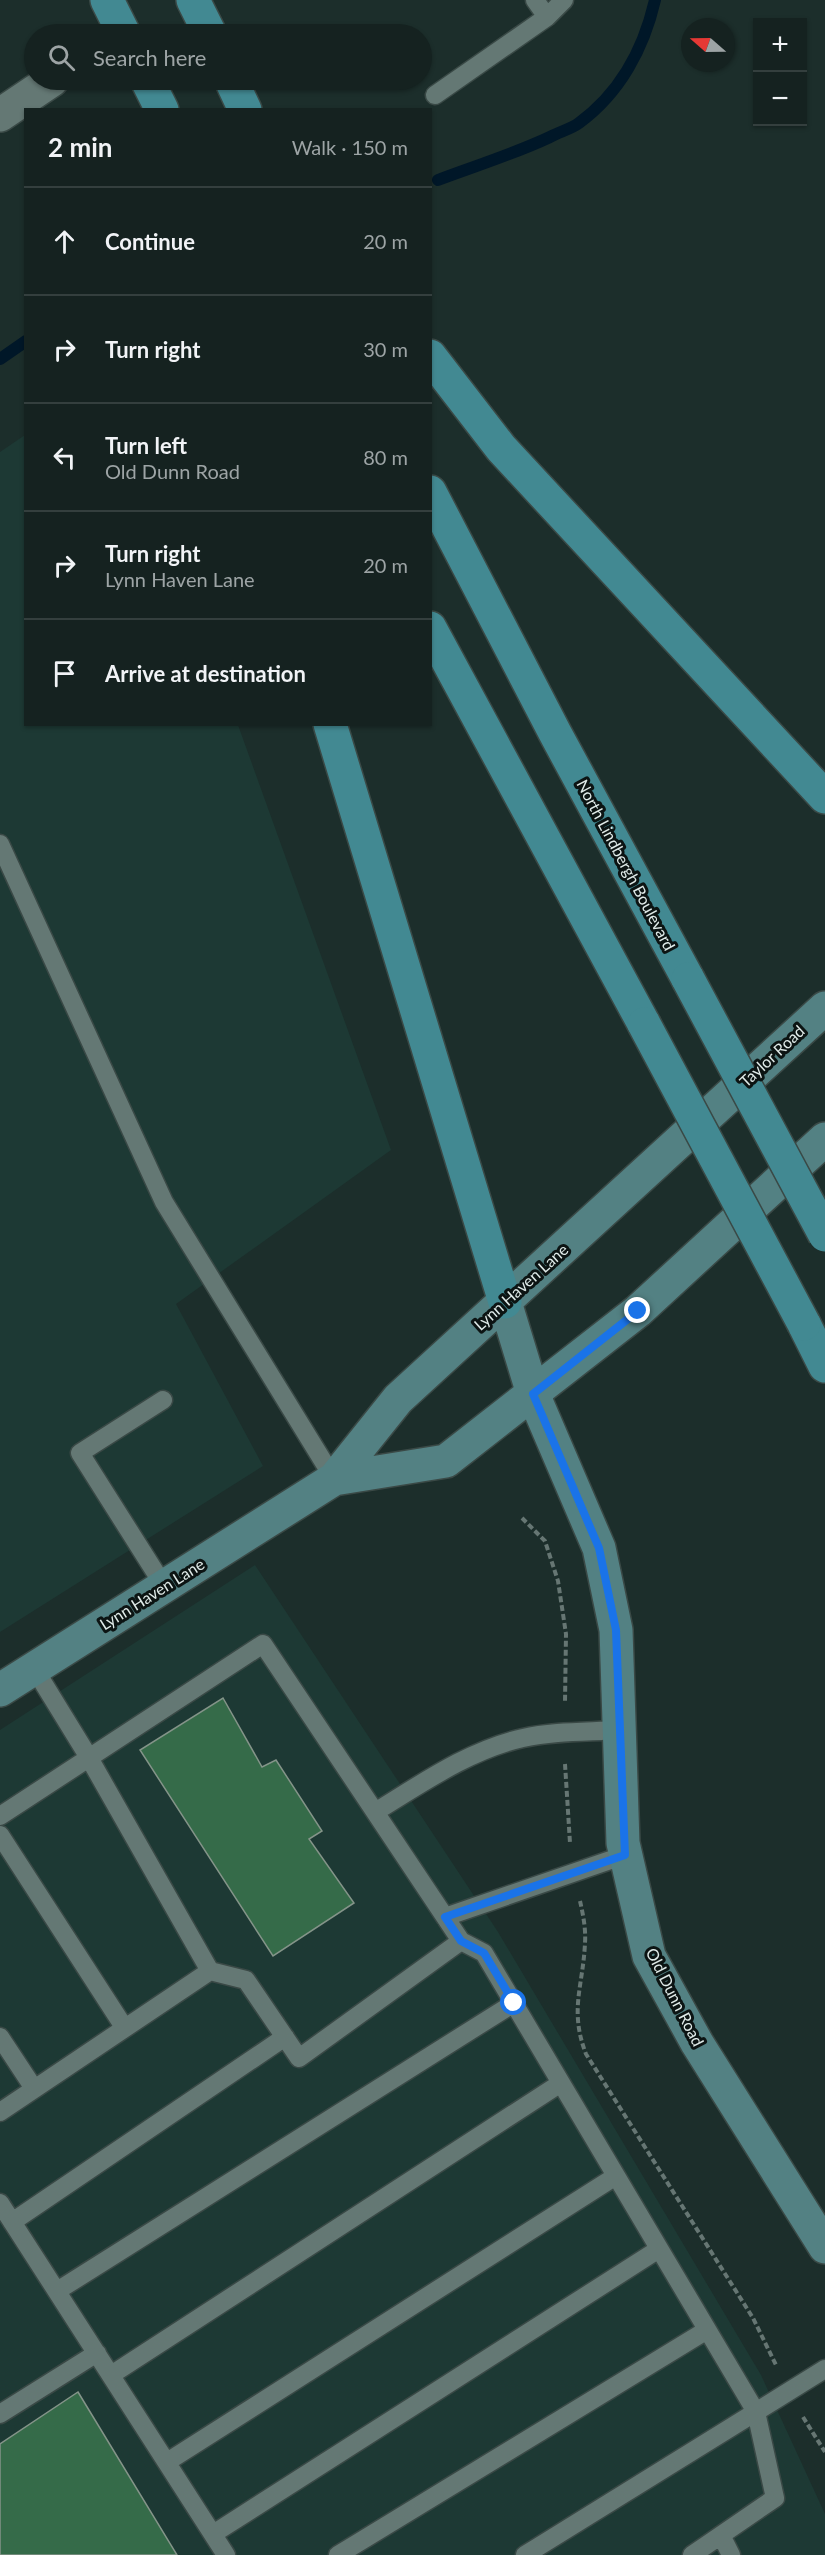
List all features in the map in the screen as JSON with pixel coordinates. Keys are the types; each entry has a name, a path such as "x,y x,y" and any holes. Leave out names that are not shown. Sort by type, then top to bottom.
{"main road":[{"path":"107,0 117,24"},
{"path":"194,0 205,24"},
{"path":"139,90 143,108"},
{"path":"152,90 161,108"},
{"path":"236,90 244,108"},
{"path":"432,359 501,448 825,797"},
{"name":"North Lindbergh Boulevard","path":"432,496 555,733 825,1235"},
{"path":"432,632 825,1366"},
{"path":"331,726 505,1302"}],"street":[{"path":"0,115 37,90"},
{"name":"Taylor Road","path":"719,1105 825,1008"},
{"name":"Lynn Haven Lane","path":"0,1690 334,1479 398,1399 719,1105"},
{"name":"Lynn Haven Lane","path":"334,1479 446,1461 638,1311 825,1139"},
{"name":"Old Dunn Road","path":"505,1302 533,1394 599,1548 616,1630 625,1855 650,1956 698,2043 825,2247"}],"lane":[{"path":"535,0 548,17"},
{"path":"435,95 548,17 564,0"},
{"path":"0,844 164,1202 334,1479"},
{"path":"163,1400 80,1453 164,1586"},
{"path":"0,1816 88,1756 263,1644 461,1941 484,1953 756,2412 775,2498 692,2555"},
{"path":"34,1668 88,1756 210,1971 246,1980 298,2058 461,1941"},
{"path":"375,1812 444,1771 481,1753 522,1738 619,1730"},
{"path":"0,1835 124,2028"},
{"path":"445,1917 625,1855"},
{"path":"0,2112 33,2087 210,1971"},
{"path":"57,2291 514,2003"},
{"path":"0,2037 33,2087"},
{"path":"12,2222 285,2037"},
{"path":"111,2375 561,2083"},
{"path":"167,2462 616,2176"},
{"path":"0,2203 226,2555"},
{"path":"213,2534 659,2249"},
{"path":"338,2555 707,2330"},
{"path":"0,2414 97,2353"},
{"path":"525,2555 825,2369"},
{"path":"721,2535 731,2555"}],"path":[{"path":"522,1518 545,1541 558,1581 566,1634 565,1693"},
{"path":"565,1775 568,1830"},
{"path":"582,1913 585,1942 576,2011 578,2032 586,2054 753,2318 767,2348"},
{"path":"810,2431 825,2452"}],"shaded area":[{"path":"24,436 24,726 238,726 391,1150 176,1304 263,1466 0,1632 0,452"},
{"path":"255,1565 498,1932 761,2375 825,2514 825,2555 0,2555 0,1730"}],"building":[{"path":"223,1698 262,1767 276,1760 322,1831 309,1839 354,1903 273,1956 140,1750"},
{"path":"78,2392 177,2555 0,2555 0,2444"}],"waterway":[{"path":"438,180 536,143 576,125 594,111 618,84 637,52 655,0"},
{"path":"0,359 24,342"}],"route":[{"path":"514,2003 484,1953 461,1941 445,1917 625,1855 622,1843 616,1630 599,1548 533,1394 638,1311"}]}
